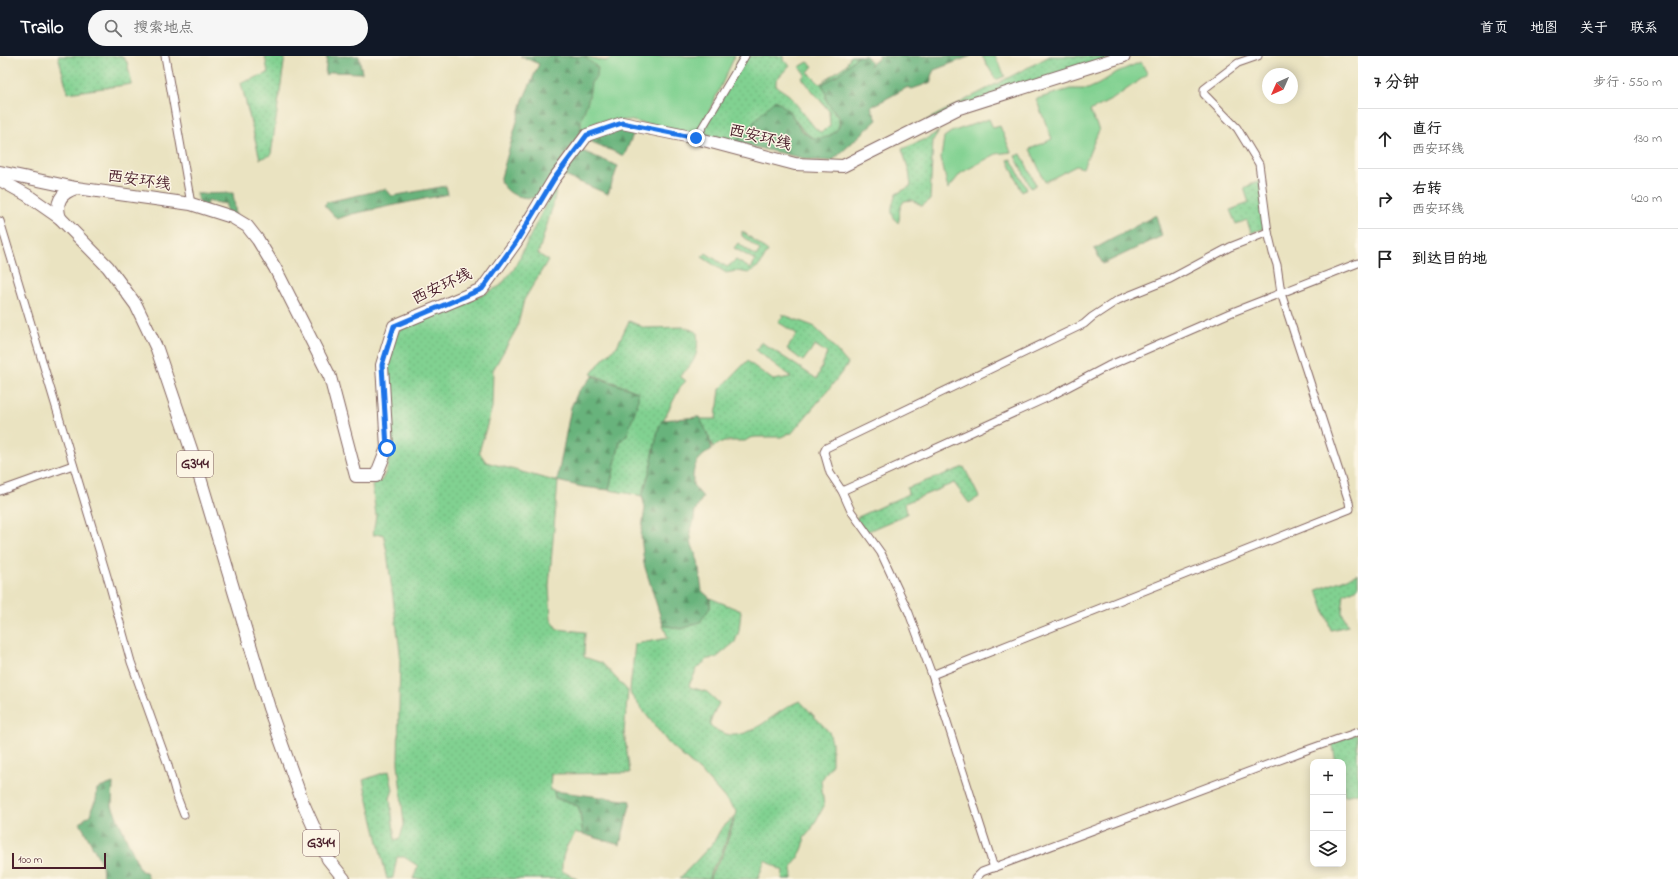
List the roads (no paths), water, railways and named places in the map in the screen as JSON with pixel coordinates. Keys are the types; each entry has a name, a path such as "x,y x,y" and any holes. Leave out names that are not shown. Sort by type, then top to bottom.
{"main road":[{"name":"西安环线","path":"0,172 76,188 191,204 232,217 247,226 258,240 275,268 330,377 356,476 376,476 387,448 382,365 394,326 482,289 516,242 554,179 587,135 622,123 696,138 795,164 843,166 959,108 1124,56"},
{"name":"G344","path":"0,180 27,195 60,218 108,267 136,305 157,349 195,461 269,708 303,803 328,859 344,879"},
{"path":"60,218 57,209 59,201 70,190 76,188"}],"street":[{"path":"165,56 191,204"},
{"path":"696,138 745,56"},
{"path":"932,675 1350,510 1349,502 1281,293 1277,265 1268,232 1259,164 1237,128 1204,94 1204,89 1238,63 1258,56"},
{"path":"0,221 131,662 167,762 176,794 184,815"},
{"path":"994,868 932,675 909,613 881,553 851,511 842,491 830,473 824,452 826,448 1084,324 1092,316 1118,300 1170,279 1230,247 1268,232"},
{"path":"842,491 1051,396 1108,366 1230,312 1358,263"},
{"path":"0,491 73,465"},
{"path":"975,879 982,872 1358,732"}]}
